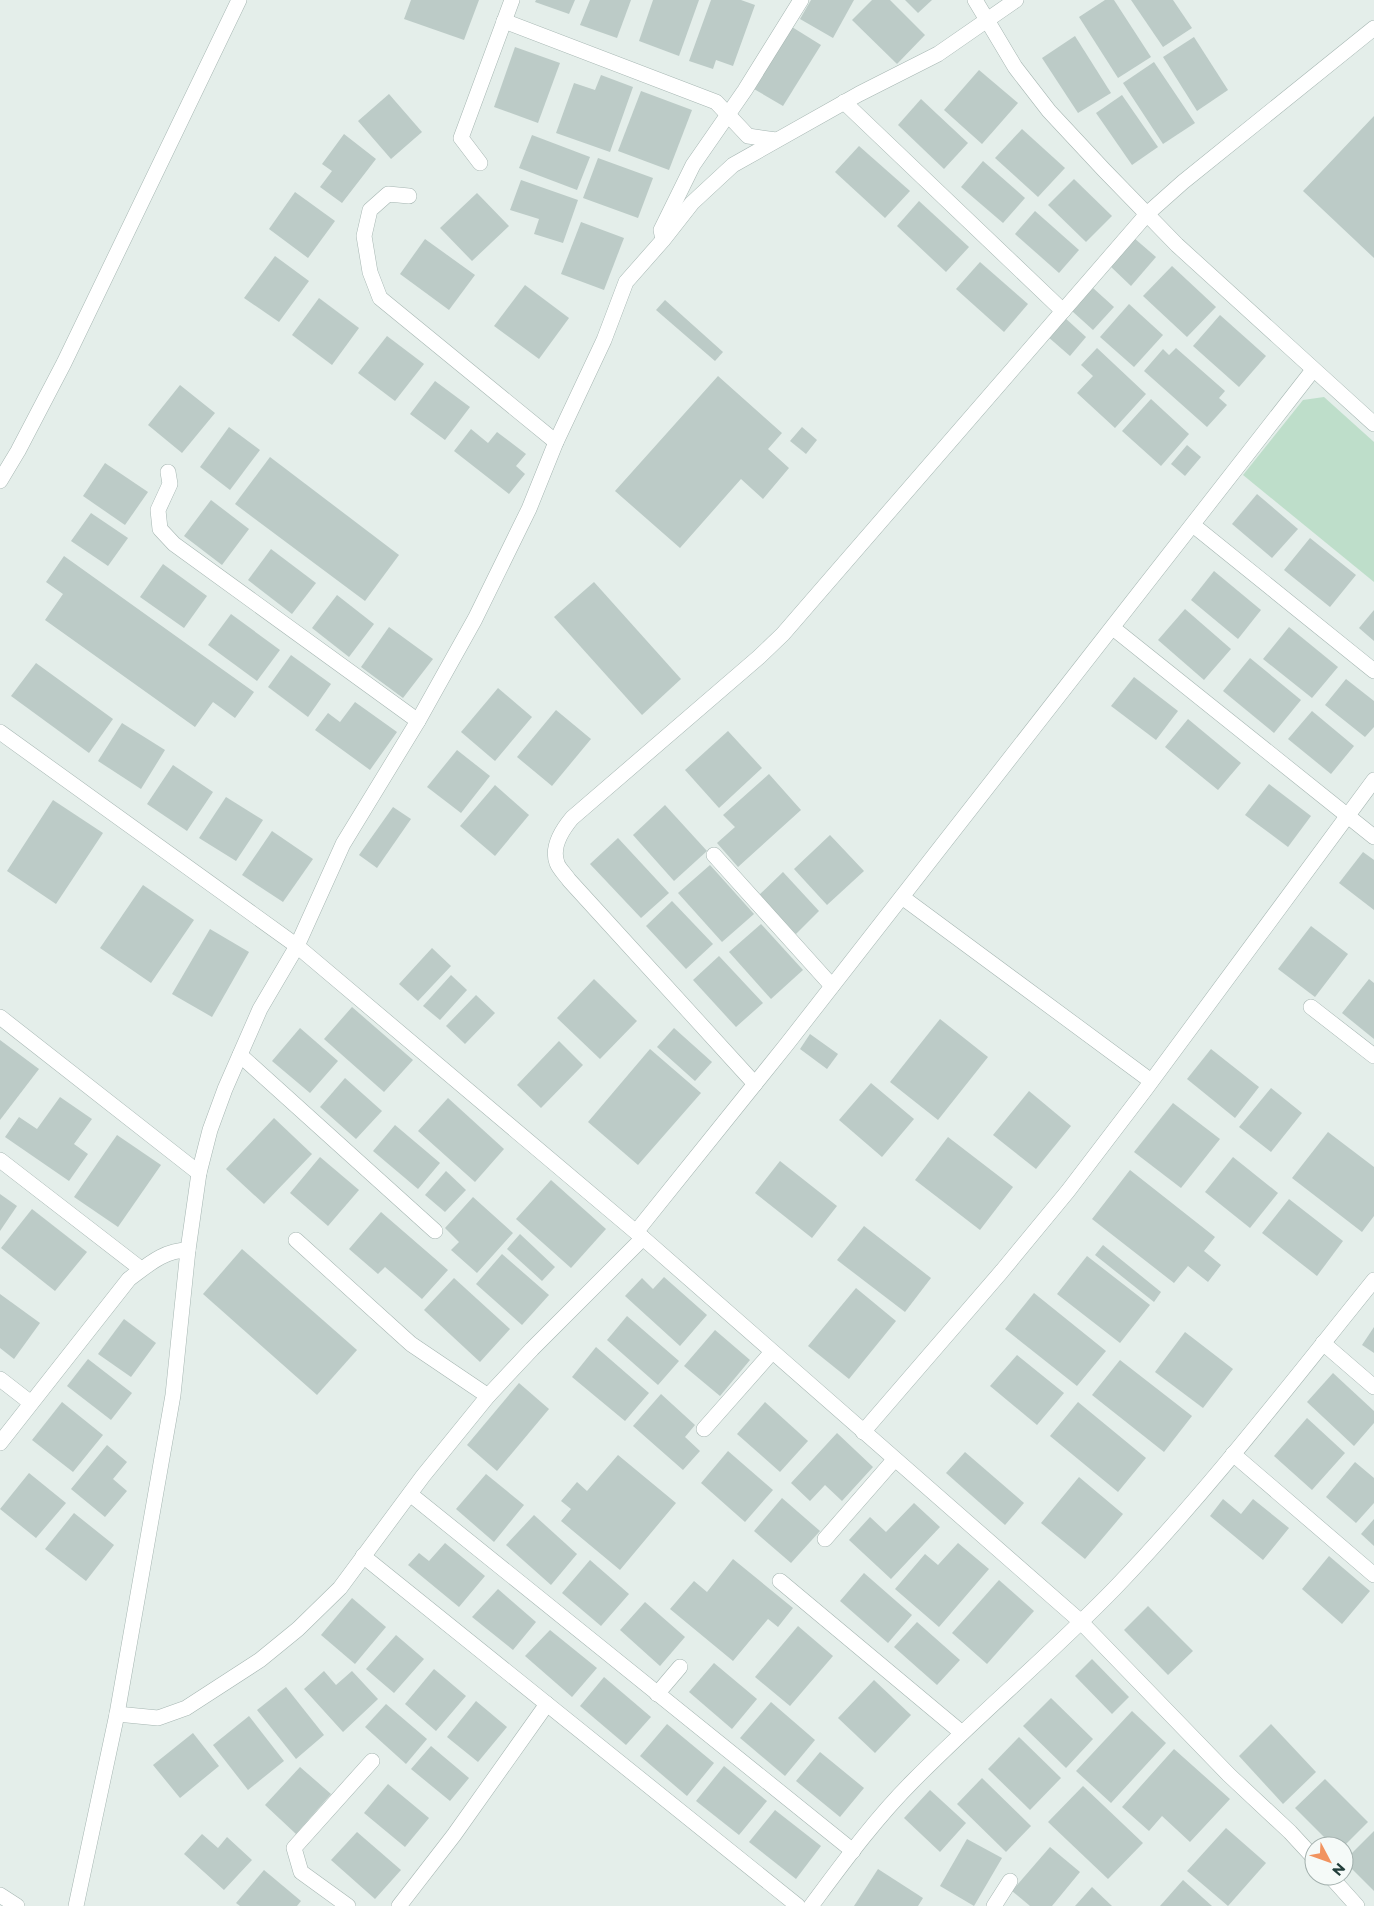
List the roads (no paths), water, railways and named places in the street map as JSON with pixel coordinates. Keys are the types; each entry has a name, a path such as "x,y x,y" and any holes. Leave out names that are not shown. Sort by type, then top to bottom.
{"street":[{"path":"0,481 18,451 64,363 239,0"},
{"path":"480,163 460,138 512,0"},
{"path":"663,240 661,230 693,166 745,90 801,0"},
{"path":"975,0 1015,67 1049,111 1177,245 1374,424"},
{"path":"76,1906 117,1714 172,1395 188,1250 199,1173 210,1130 260,1009 297,946 343,844 418,721 475,619 529,509 556,442 604,340 626,282 692,203 733,166 844,102 938,54 1016,0"},
{"path":"504,21 716,102 748,136 776,140"},
{"path":"755,1084 569,880 557,863 556,848 561,831 572,818 759,658 783,634 816,599 1147,214 1183,182 1374,28"},
{"path":"844,102 1063,311"},
{"path":"409,196 388,194 370,210 364,236 370,272 380,298 556,442"},
{"path":"117,1714 158,1718 186,1708 260,1660 298,1628 340,1588 410,1494 488,1396 639,1235 1314,370"},
{"path":"168,472 170,484 158,510 160,529 174,544 418,721"},
{"path":"1193,525 1374,672"},
{"path":"1113,628 1374,837"},
{"path":"0,732 297,946 639,1235 1080,1621 1229,1775 1304,1847"},
{"path":"863,1432 1002,1271 1068,1191 1374,780"},
{"path":"714,855 832,986"},
{"path":"902,896 1150,1081"},
{"path":"1311,1007 1374,1056"},
{"path":"0,1017 199,1173"},
{"path":"240,1055 435,1231"},
{"path":"0,1160 141,1269"},
{"path":"296,1240 411,1344 488,1396"},
{"path":"0,1443 129,1279 166,1253 176,1250 188,1250"},
{"path":"811,1906 853,1851 911,1783 1113,1590 1160,1540 1234,1454 1374,1280"},
{"path":"1323,1343 1374,1387"},
{"path":"704,1429 772,1352"},
{"path":"0,1378 31,1403"},
{"path":"1234,1454 1374,1575"},
{"path":"825,1540 894,1460"},
{"path":"410,1494 853,1851"},
{"path":"363,1556 798,1906"},
{"path":"780,1581 962,1733"},
{"path":"658,1694 680,1667"},
{"path":"399,1906 454,1835 547,1704"},
{"path":"348,1906 301,1872 294,1848 372,1761"},
{"path":"994,1906 1010,1881"},
{"path":"1339,1886 1356,1906"},
{"path":"0,1895 17,1906"}]}
